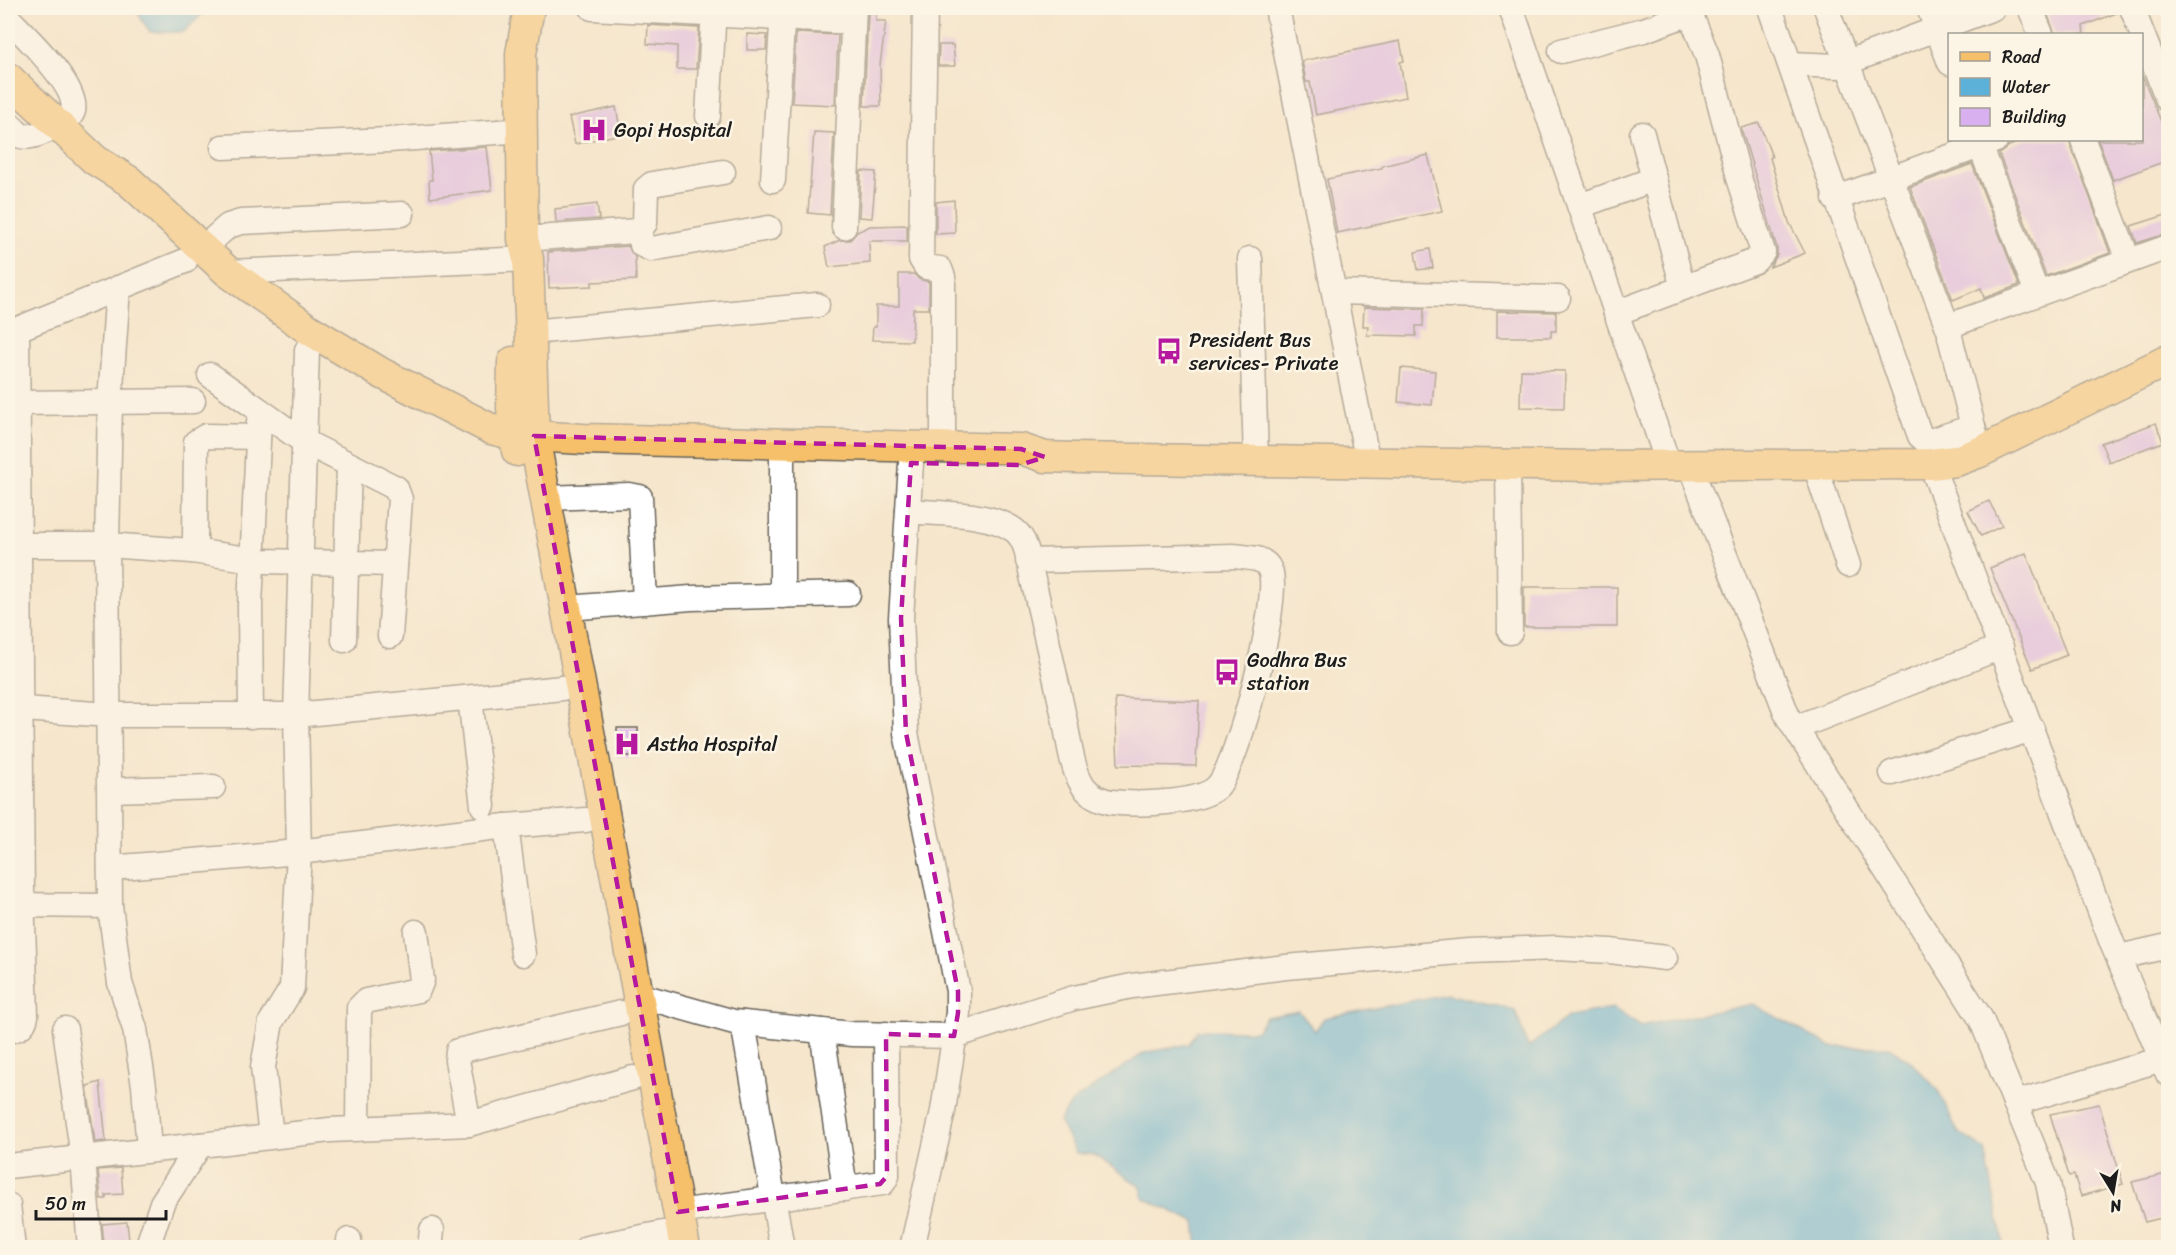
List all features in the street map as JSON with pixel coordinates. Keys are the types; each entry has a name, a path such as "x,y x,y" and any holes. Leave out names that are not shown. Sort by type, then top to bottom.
{"main road":[{"path":"529,8 521,54 524,130 523,251 512,408 548,498 568,608 630,1004 673,1235"},
{"path":"8,78 95,160 129,181 193,255 215,286 307,350 423,416 466,436 526,443 782,459 911,464 1020,465 1045,457"},
{"path":"523,251 531,332 526,443 562,688 586,820 630,1004 633,1078 673,1235"},
{"path":"193,255 228,272 300,323 381,373 491,429 526,443 1022,449 1045,457 1368,463 1679,466 1931,464 1956,461 1977,440 2169,360"}],"street":[{"path":"592,8 854,15 844,227"},
{"path":"925,8 921,259 926,267 940,269 943,277 943,448"},
{"path":"1277,8 1336,292 1368,463"},
{"path":"1511,8 1616,313 1679,466 1788,717 1981,1019 2048,1183 2061,1248"},
{"path":"1770,8 1835,199 1920,436 1927,442 1977,440 1949,330 1826,8"},
{"path":"1790,64 1829,68 1848,62 1933,18 1993,8"},
{"path":"2030,8 2041,33"},
{"path":"2132,8 2142,33"},
{"path":"708,116 714,10"},
{"path":"1561,51 1644,30 1689,10 1707,55 1740,181 1763,252 1755,261 1616,313"},
{"path":"773,180 782,13"},
{"path":"8,18 67,86 74,109 71,115 58,125 32,136 12,131"},
{"path":"1933,18 1948,58"},
{"path":"2143,35 2169,100"},
{"path":"223,147 389,140 524,130"},
{"path":"1642,134 1683,288"},
{"path":"2083,141 2128,260"},
{"path":"1835,199 1985,142 2037,293"},
{"path":"228,272 523,251 639,230 645,223 646,189 652,184 723,172"},
{"path":"1580,206 1654,179"},
{"path":"8,1031 18,1029 26,1017 15,905 13,544 17,403 10,330 118,288 193,255 228,226 242,222 402,214"},
{"path":"639,230 642,245 651,249 769,228"},
{"path":"1949,330 1956,322 2128,260 2169,248"},
{"path":"1250,259 1256,461"},
{"path":"118,288 110,402 107,545 110,906 120,983 135,1029 144,1086 149,1150"},
{"path":"1336,292 1558,298"},
{"path":"531,332 817,305"},
{"path":"271,1136 263,1067 271,1022 292,988 299,852 296,715 307,350"},
{"path":"210,375 303,441 396,488 399,493 390,636"},
{"path":"17,403 193,401"},
{"path":"251,716 252,560 260,411"},
{"path":"192,551 195,540 196,442 206,436 258,436"},
{"path":"782,459 782,596"},
{"path":"911,464 901,618 906,733 958,991 958,1013 943,1111 912,1248"},
{"path":"1931,464 2119,957 2165,1066 2015,1103"},
{"path":"344,639 350,465"},
{"path":"1508,465 1510,632"},
{"path":"1815,465 1848,565"},
{"path":"548,498 629,495 640,497 645,602"},
{"path":"908,511 994,520 1016,531 1024,543 1028,561 1075,763 1084,787 1099,800 1115,802 1192,800 1207,795 1217,788 1225,777 1245,725 1269,615 1273,578 1270,567 1260,559 1234,556 1028,561"},
{"path":"13,544 107,545 192,551 252,560 395,564"},
{"path":"568,608 645,602 848,594"},
{"path":"1795,728 2001,647"},
{"path":"14,708 110,715 296,715 562,688"},
{"path":"470,698 483,806"},
{"path":"1892,773 2032,729"},
{"path":"110,790 213,788"},
{"path":"110,868 299,852 506,826 586,820"},
{"path":"506,826 523,954"},
{"path":"15,905 110,906"},
{"path":"358,1128 359,1008 366,1001 418,990 422,980 416,932"},
{"path":"2119,957 2169,946"},
{"path":"469,1124 457,1060 458,1051 630,1004 743,1023 822,1031 954,1036 1074,998 1132,986 1286,967 1470,951 1557,948 1610,951 1665,958"},
{"path":"743,1023 782,1248"},
{"path":"65,1029 83,1158 90,1248"},
{"path":"822,1031 845,1189"},
{"path":"587,1248 673,1235 774,1199 880,1184 887,1176 886,1034"},
{"path":"8,1166 358,1128 469,1124 633,1078"},
{"path":"147,1248 151,1230 162,1203 200,1144"},
{"path":"8,1205 13,1248"}],"highlighted area":[{"path":"534,436 1021,449 1045,457 1020,465 911,463 901,618 906,733 958,991 958,1013 954,1036 886,1034 887,1176 880,1184 678,1212"}],"water":[{"path":"134,8 208,8 184,32 150,32"},
{"path":"1447,994 1515,1010 1528,1047 1569,1016 1613,1008 1640,1026 1753,1004 1831,1047 1889,1047 1909,1060 1938,1090 1958,1132 1985,1150 2004,1247 1198,1247 1195,1222 1143,1198 1141,1187 1094,1155 1076,1153 1059,1121 1072,1102 1144,1053 1189,1044 1198,1030 1256,1031 1266,1017 1299,1011 1315,1031 1324,1018"}],"building":[{"path":"2045,8 2074,8 2076,12 2089,8 2118,8 2119,12 2083,26 2084,33 2055,33"},
{"path":"868,13 876,13 876,21 886,21 880,65 881,106 864,106"},
{"path":"648,25 699,28 696,69 677,69 677,46 647,44"},
{"path":"796,33 838,35 835,105 792,103"},
{"path":"747,34 767,35 766,50 747,50"},
{"path":"1400,41 1404,61 1400,62 1406,97 1316,115 1310,82 1306,82 1302,61"},
{"path":"939,45 953,45 955,66 938,66"},
{"path":"2143,77 2169,141 2169,160 2113,180 2098,141 2143,141"},
{"path":"616,107 621,134 575,144 569,117"},
{"path":"1759,123 1772,157 1770,158 1789,222 1805,253 1770,267 1777,255 1777,248 1741,128"},
{"path":"814,132 834,133 830,215 808,213"},
{"path":"2022,141 2069,141 2110,253 2046,276 1999,154 2009,146"},
{"path":"487,147 492,190 430,198 429,180 432,180 429,151"},
{"path":"1428,155 1442,211 1337,233 1327,179 1382,168 1382,166"},
{"path":"1972,164 2019,285 1984,298 1981,288 1953,300 1910,187"},
{"path":"861,171 876,172 872,218 859,217"},
{"path":"954,200 955,233 936,234 936,202"},
{"path":"597,204 599,219 556,222 555,209"},
{"path":"2169,214 2169,233 2137,243 2131,226"},
{"path":"907,225 907,241 869,241 870,263 829,267 825,247 840,240 850,240 857,232 870,226"},
{"path":"628,246 635,257 636,280 592,282 592,286 549,288 548,252"},
{"path":"1430,249 1433,268 1418,270 1415,252"},
{"path":"899,274 914,274 919,279 929,282 929,309 913,309 912,341 872,340 873,327 876,327 876,306 899,306"},
{"path":"1364,307 1424,309 1423,326 1416,326 1416,336 1367,335 1368,326 1363,326"},
{"path":"1497,311 1556,312 1556,331 1551,331 1551,337 1497,337"},
{"path":"1401,368 1435,371 1432,405 1398,402"},
{"path":"1521,370 1565,371 1564,408 1520,407"},
{"path":"2156,423 2163,442 2109,462 2101,443"},
{"path":"1989,501 2002,526 1981,536 1968,511"},
{"path":"2026,553 2067,655 2032,669 1990,568"},
{"path":"1524,587 1617,587 1617,627 1524,627"},
{"path":"1115,698 1199,701 1196,766 1118,765"},
{"path":"617,728 638,728 638,756 617,756"},
{"path":"100,1082 106,1141 95,1142 87,1086"},
{"path":"2099,1104 2123,1184 2081,1196 2074,1175 2069,1176 2050,1114"},
{"path":"121,1168 123,1194 106,1195 106,1199 101,1199 98,1170"},
{"path":"2166,1174 2169,1216 2145,1222 2132,1182"},
{"path":"127,1222 129,1241 104,1244 102,1224"}],"place":[{"name":"Gopi Hospital","path":"594,130"},
{"name":"President Bus services- Private","path":"1169,351"},
{"name":"Godhra Bus station","path":"1227,672"},
{"name":"Astha Hospital","path":"627,744"}]}
